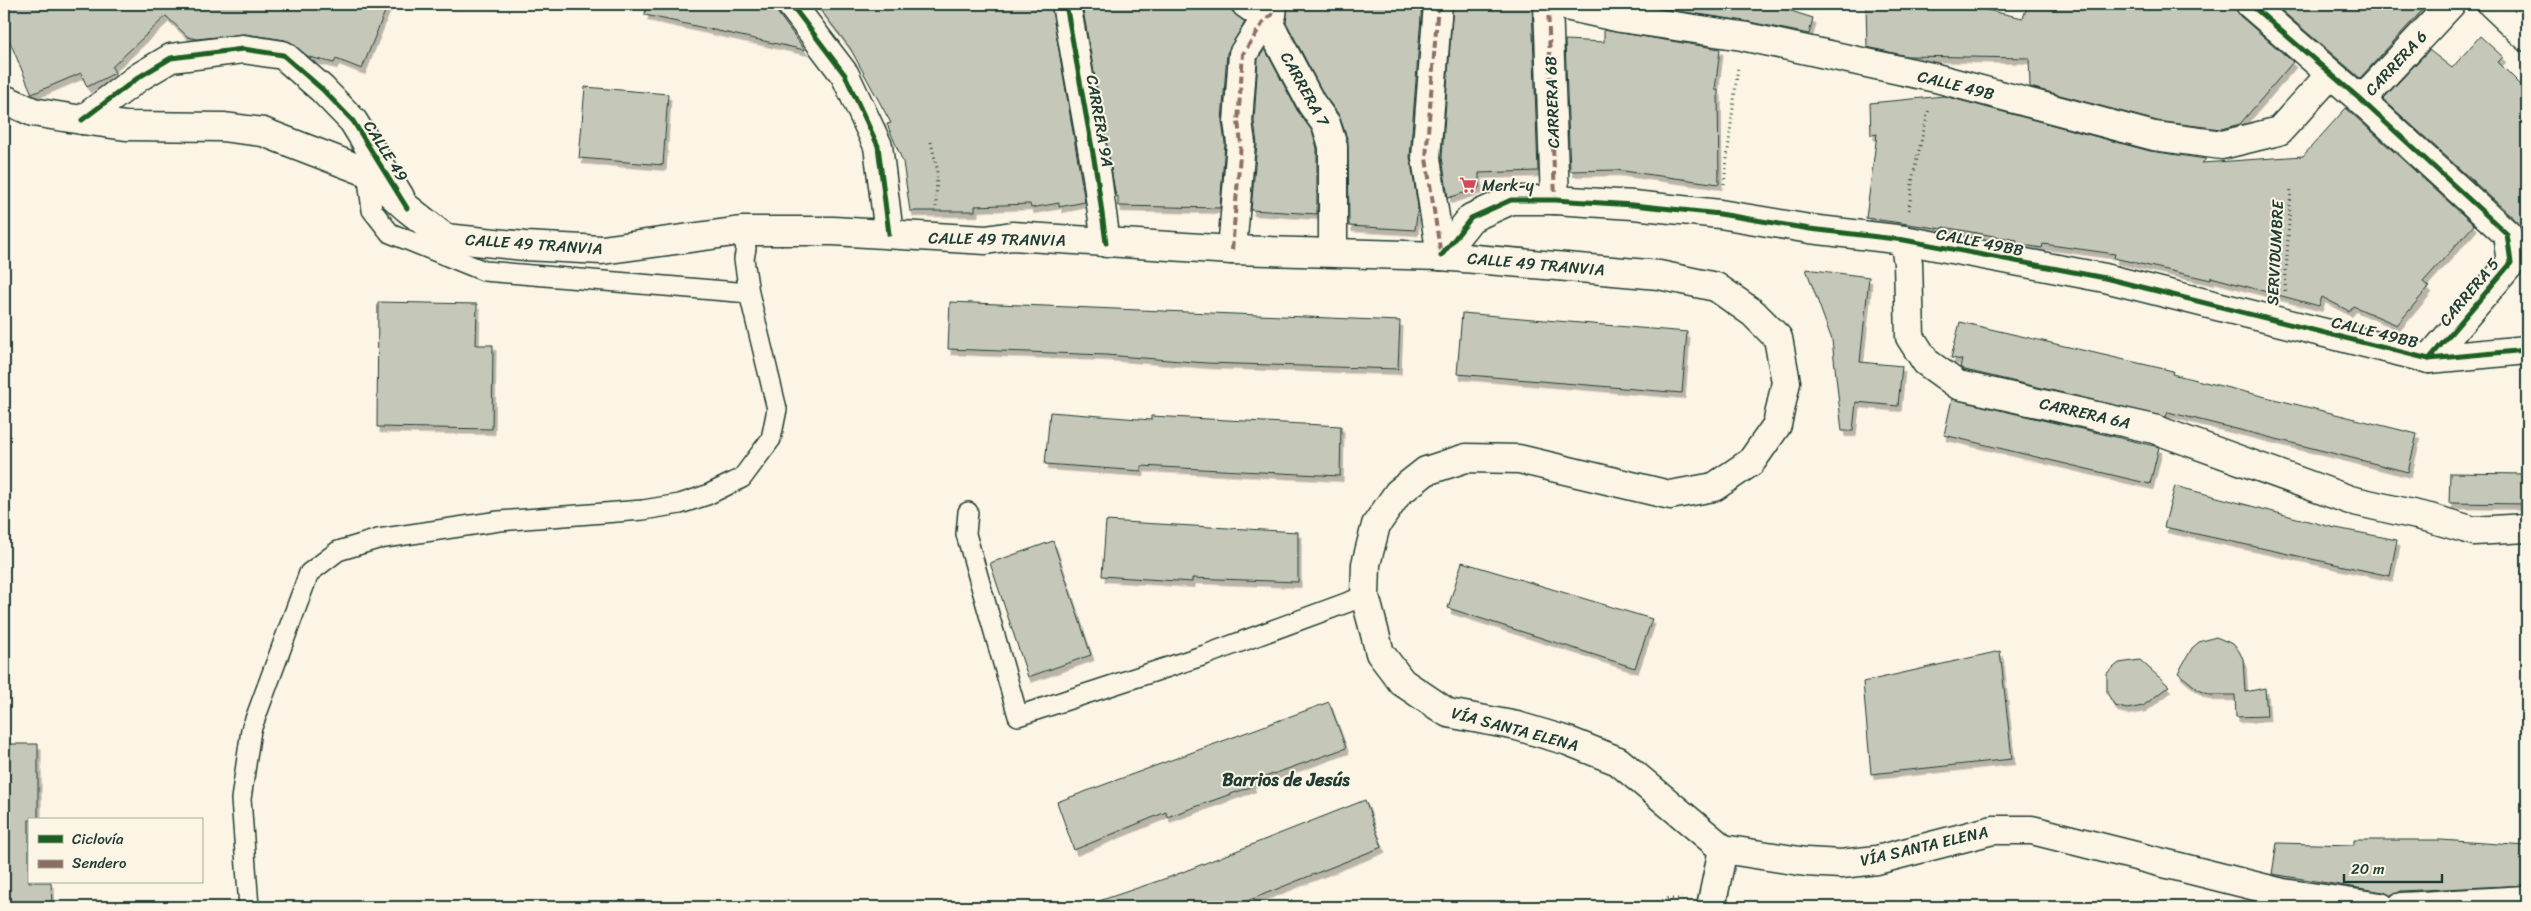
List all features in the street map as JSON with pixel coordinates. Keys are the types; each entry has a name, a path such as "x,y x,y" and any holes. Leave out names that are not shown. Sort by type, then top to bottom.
{"street":[{"path":"792,4 845,75 878,146 889,234"},
{"name":"CARRERA 9A","path":"1066,4 1097,176 1106,243"},
{"path":"1438,4 1426,158 1441,256"},
{"name":"CARRERA 6B","path":"1548,4 1555,200"},
{"name":"CALLE 49B","path":"1558,4 1621,18 1742,36 1936,78 2154,136 2222,144 2279,131 2330,75"},
{"path":"2250,4 2360,100"},
{"name":"CARRERA 6","path":"2360,100 2451,4"},
{"path":"2492,4 2527,37"},
{"path":"1232,250 1241,144 1238,122 1243,54 1262,8"},
{"name":"CARRERA 7","path":"1262,8 1311,103 1326,124 1332,146 1332,252"},
{"name":"CALLE 49","path":"82,120 139,77 171,58 243,49 283,55 322,89 353,121 407,208"},
{"name":"CALLE 49","path":"4,99 32,112 126,126 223,127 263,132 367,172 407,208"},
{"name":"CARRERA 5","path":"2360,100 2507,234 2511,263 2429,359"},
{"name":"CALLE 49BB","path":"1441,256 1471,218 1511,200 1555,200 1633,205 1720,214 1810,229 1904,240 2105,278 2283,320 2429,359 2527,350"},
{"name":"CALLE 49 TRANVIA","path":"407,208 445,238 525,246 602,250 741,231 833,231 935,238 986,240 1012,236 1232,250 1441,256 1659,275 1716,288 1753,314 1778,338 1786,382 1777,425 1752,462 1714,487 1670,495"},
{"name":"CARRERA 6A","path":"1904,240 1908,263 1910,337 1926,362 1958,385 2154,429 2350,500 2430,518 2474,531 2527,528"},
{"name":"VÍA SANTA ELENA","path":"1670,495 1519,459 1466,458 1426,471 1398,493 1376,525 1366,564 1364,596 1380,653 1402,682 1448,713 1525,728 1568,741 1618,761 1723,848 1806,862 1841,864 1877,860 1993,830 2032,830 2281,900 2381,907"},
{"path":"1712,903 1723,848"},
{"path":"2402,907 2527,900"}],"lane":[{"path":"367,172 372,210 390,233 484,271 749,293"},
{"path":"249,907 241,799 251,730 310,573 338,551 378,539 499,521 643,510 680,504 707,495 742,478 771,439 777,409 749,293 744,259 746,248 741,231"},
{"path":"968,512 966,534 1018,716 1205,655 1364,596"}],"path":[{"path":"1720,214 1742,36"},
{"path":"1904,240 1914,176 1936,78"},
{"path":"931,142 937,168 935,238"},
{"path":"1638,907 1668,899 1712,903"}],"building":[{"path":"4,4 388,4 362,69 336,59 334,63 309,57 285,40 245,34 197,39 188,37 166,16 112,67 115,73 87,87 81,73 32,94 4,28"},
{"path":"646,4 771,4 805,50 645,15"},
{"path":"816,4 1051,4 1085,202 1059,207 1059,203 1031,208 1030,204 975,206 975,211 910,211 903,162 887,124 891,123 850,48"},
{"path":"1082,4 1231,4 1232,11 1245,22 1227,53 1222,121 1225,143 1220,208 1118,206 1118,196 1116,197"},
{"path":"1288,4 1422,4 1410,157 1418,207 1415,230 1349,226 1348,141 1339,115 1324,95 1286,22"},
{"path":"1453,4 1532,6 1538,171 1479,173 1479,188 1448,198 1442,157"},
{"path":"1631,4 1769,4 1813,18 1809,34 1744,21"},
{"path":"1866,4 1959,4 2023,18 2028,4 2235,4 2240,16 2293,62 2240,124 2221,129 2157,121 2030,87 2029,58 1907,56 1867,47"},
{"path":"2274,4 2428,4 2360,78"},
{"path":"1604,30 1720,49 1715,90 1718,90 1719,184 1616,170 1570,171 1565,40 1604,42"},
{"path":"2480,36 2503,57 2498,62 2527,91 2527,237 2518,222 2383,99 2429,50 2452,68"},
{"path":"1265,49 1297,110 1312,131 1317,148 1317,214 1251,210 1257,144 1254,121 1258,59"},
{"path":"585,87 668,94 663,165 579,158"},
{"path":"1944,96 2150,151 2206,159 2202,163 2303,156 2346,108 2474,225 2423,282 2429,287 2397,325 2353,306 2349,311 2322,297 2319,306 2211,277 2211,280 2114,258 2115,254 2043,244 2042,248 2016,244 2017,240 1943,227 1943,229 1866,218 1877,134 1871,135 1870,103"},
{"path":"1806,269 1869,277 1860,362 1902,366 1898,406 1856,402 1853,431 1842,431 1832,340"},
{"path":"378,302 477,304 476,345 493,345 492,429 377,427"},
{"path":"950,302 1400,321 1398,369 1206,363 1106,355 948,349"},
{"path":"1462,313 1687,332 1682,393 1457,374"},
{"path":"1960,322 2173,371 2172,374 2417,434 2408,472 2168,412 2166,417 1965,370 1960,367 1962,360 1951,358"},
{"path":"1952,399 2159,447 2150,484 1944,435"},
{"path":"1050,412 1151,420 1151,416 1341,426 1340,476 1141,466 1141,471 1045,464"},
{"path":"2450,473 2527,474 2527,504 2449,503"},
{"path":"2175,486 2331,527 2397,540 2390,576 2164,527"},
{"path":"1106,521 1298,532 1298,582 1192,578 1192,582 1102,576"},
{"path":"1053,541 1091,655 1028,677 990,563"},
{"path":"1462,562 1652,619 1635,668 1448,608"},
{"path":"2216,637 2233,644 2239,651 2243,659 2245,692 2265,688 2267,716 2236,717 2235,695 2210,695 2200,691 2178,673 2192,648 2199,642"},
{"path":"2000,651 2012,759 1871,774 1863,682"},
{"path":"2140,660 2169,686 2143,706 2127,709 2115,706 2107,693 2107,673 2119,663"},
{"path":"1329,702 1346,748 1251,782 1253,786 1167,817 1166,812 1074,850 1057,802"},
{"path":"4,744 38,744 38,818 28,818 28,884 51,884 52,907 4,907"},
{"path":"1365,800 1382,847 1232,907 1094,907 1093,903 1170,877"},
{"path":"2354,840 2441,840 2527,846 2527,885 2401,891 2392,896 2383,892 2272,874 2277,843 2354,845"}],"marked path":[{"path":"1232,250 1241,143 1238,122 1243,54 1266,18 1272,15 1274,4"},
{"path":"1438,4 1426,158 1441,256"},
{"path":"1548,4 1555,200"}],"cycle path":[{"path":"791,4 845,75 878,146 889,234"},
{"path":"1066,4 1097,176 1106,243"},
{"path":"2250,4 2361,100 2507,234 2511,263 2429,359"},
{"path":"82,120 139,77 171,58 243,49 283,55 322,89 353,121 407,208"},
{"path":"1441,256 1471,218 1511,200 1555,200 1633,205 1720,214 1810,229 1904,240 2105,278 2429,359 2527,350"}],"place":[{"name":"Merk-y","path":"1468,185"}],"district":[{"name":"Barrios de Jesús","path":"1286,780"}]}
